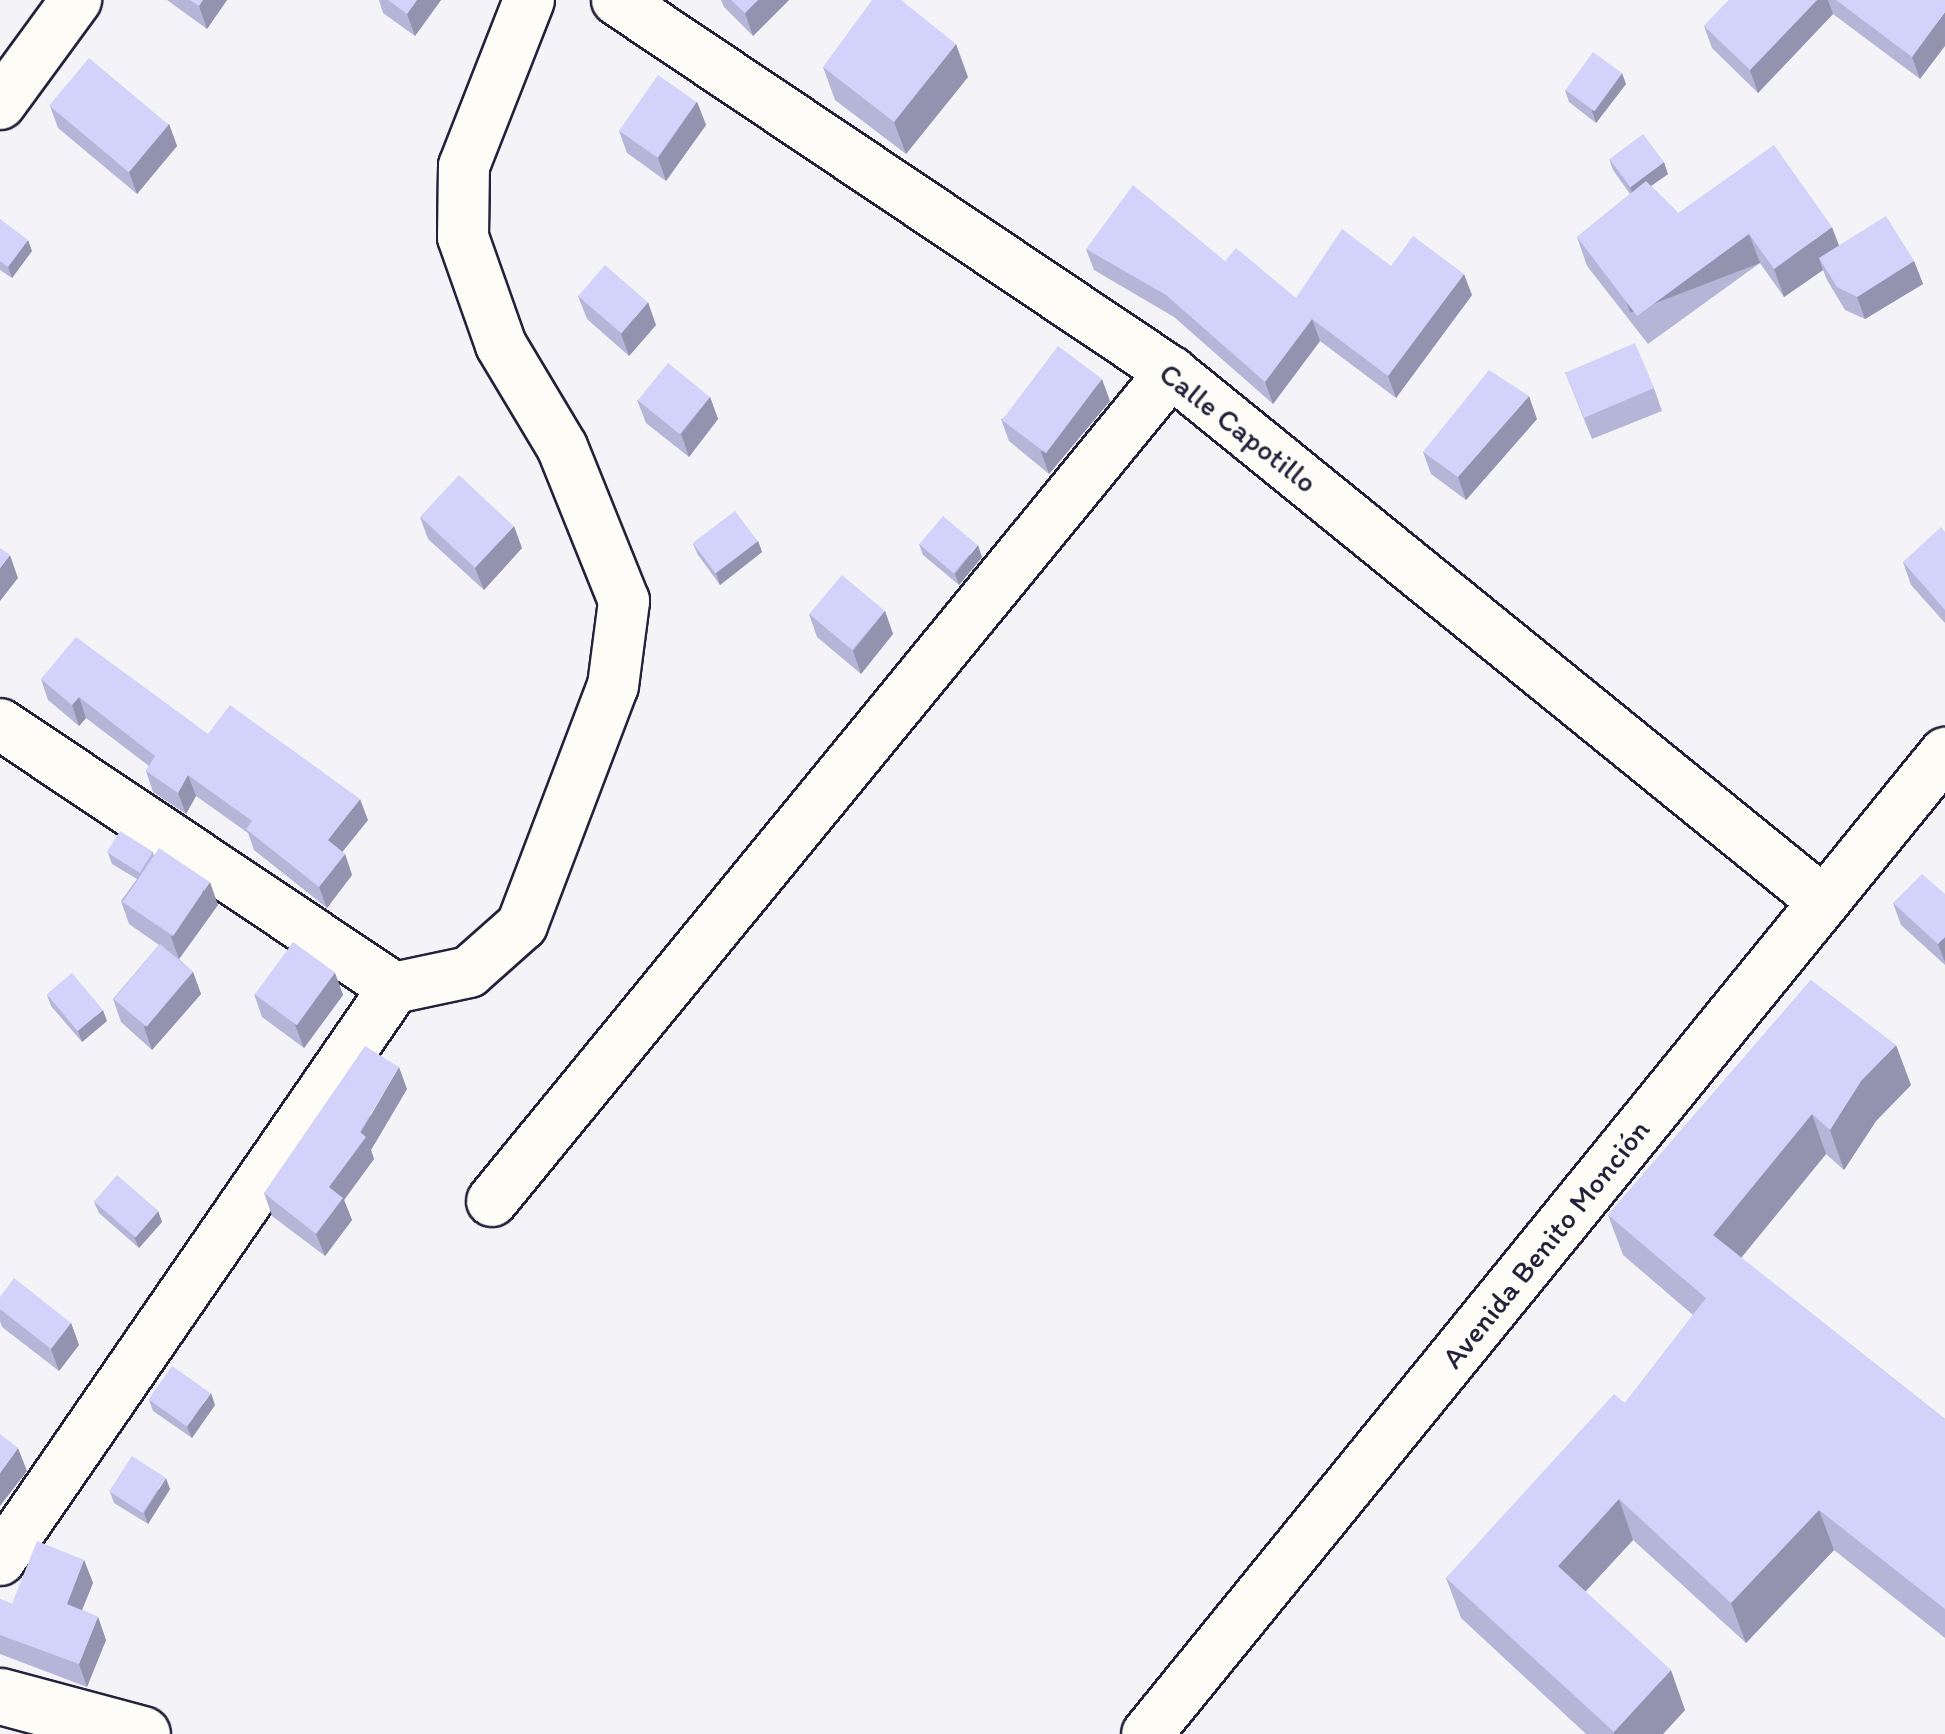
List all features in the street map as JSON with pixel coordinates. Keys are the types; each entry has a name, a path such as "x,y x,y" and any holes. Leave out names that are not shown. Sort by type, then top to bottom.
{"main road":[{"path":"0,1696 142,1734"}],"street":[{"path":"0,104 76,0"},
{"path":"0,1560 394,988 469,972 522,925 613,686 624,601 562,447 501,346 463,237 464,166 529,0"},
{"name":"Calle Capotillo","path":"617,0 1172,372 1824,902"},
{"path":"492,1202 1172,372"},
{"path":"0,724 394,988"},
{"name":"Avenida Benito Monción","path":"1146,1734 1945,753"}],"building":[{"path":"388,0 417,0 407,14"},
{"path":"731,0 758,0 745,13"},
{"path":"872,0 901,0 956,44 894,122 823,67"},
{"path":"1729,0 1817,0 1750,70 1704,26"},
{"path":"1836,0 1945,0 1945,12 1912,57"},
{"path":"1593,52 1622,73 1594,111 1565,90"},
{"path":"89,58 169,125 129,172 49,105"},
{"path":"658,75 697,102 657,158 619,131"},
{"path":"1643,134 1664,162 1631,187 1609,159"},
{"path":"1774,145 1832,227 1774,269 1749,234 1637,316 1577,237 1646,181 1678,213"},
{"path":"1133,185 1225,261 1236,248 1296,298 1342,229 1391,266 1413,236 1464,274 1388,376 1312,319 1265,382 1166,295 1086,249"},
{"path":"1886,216 1914,261 1857,297 1837,287 1819,258"},
{"path":"0,219 28,240 8,267 0,261"},
{"path":"605,265 648,302 621,333 578,296"},
{"path":"1635,343 1654,388 1584,418 1565,373"},
{"path":"1058,346 1102,379 1046,453 1002,420"},
{"path":"668,363 710,397 680,434 638,400"},
{"path":"1489,370 1529,396 1458,477 1423,452"},
{"path":"459,475 514,526 475,568 420,517"},
{"path":"735,511 758,541 716,573 693,543"},
{"path":"943,516 977,545 954,573 919,544"},
{"path":"1941,527 1945,532 1945,610 1903,562"},
{"path":"0,548 10,555 0,568"},
{"path":"842,575 885,611 852,650 809,614"},
{"path":"76,637 208,734 230,705 360,799 328,840 345,854 319,887 246,829 252,821 188,775 178,793 146,771 155,756 79,697 72,705 41,679"},
{"path":"120,831 153,852 140,873 107,852"},
{"path":"159,848 210,882 173,936 123,902"},
{"path":"1922,874 1945,894 1945,937 1938,944 1893,903"},
{"path":"293,942 335,973 297,1025 255,995"},
{"path":"160,944 193,972 147,1027 114,999"},
{"path":"72,973 103,1010 78,1031 47,994"},
{"path":"1811,980 1896,1045 1861,1081 1830,1130 1812,1114 1713,1235 1945,1419 1945,1609 1819,1510 1731,1603 1619,1499 1558,1566 1671,1670 1614,1732 1446,1578 1614,1394 1625,1403 1706,1298 1608,1215"},
{"path":"365,1046 399,1067 360,1132 366,1137 329,1187 343,1198 316,1234 264,1193"},
{"path":"117,1175 159,1211 136,1237 94,1201"},
{"path":"14,1278 71,1323 51,1349 0,1309 0,1297"},
{"path":"172,1366 211,1393 187,1427 148,1400"},
{"path":"0,1434 18,1448 0,1473"},
{"path":"132,1456 166,1478 143,1513 109,1491"},
{"path":"37,1541 84,1560 67,1604 98,1617 79,1664 0,1635 0,1599 12,1604"}]}
